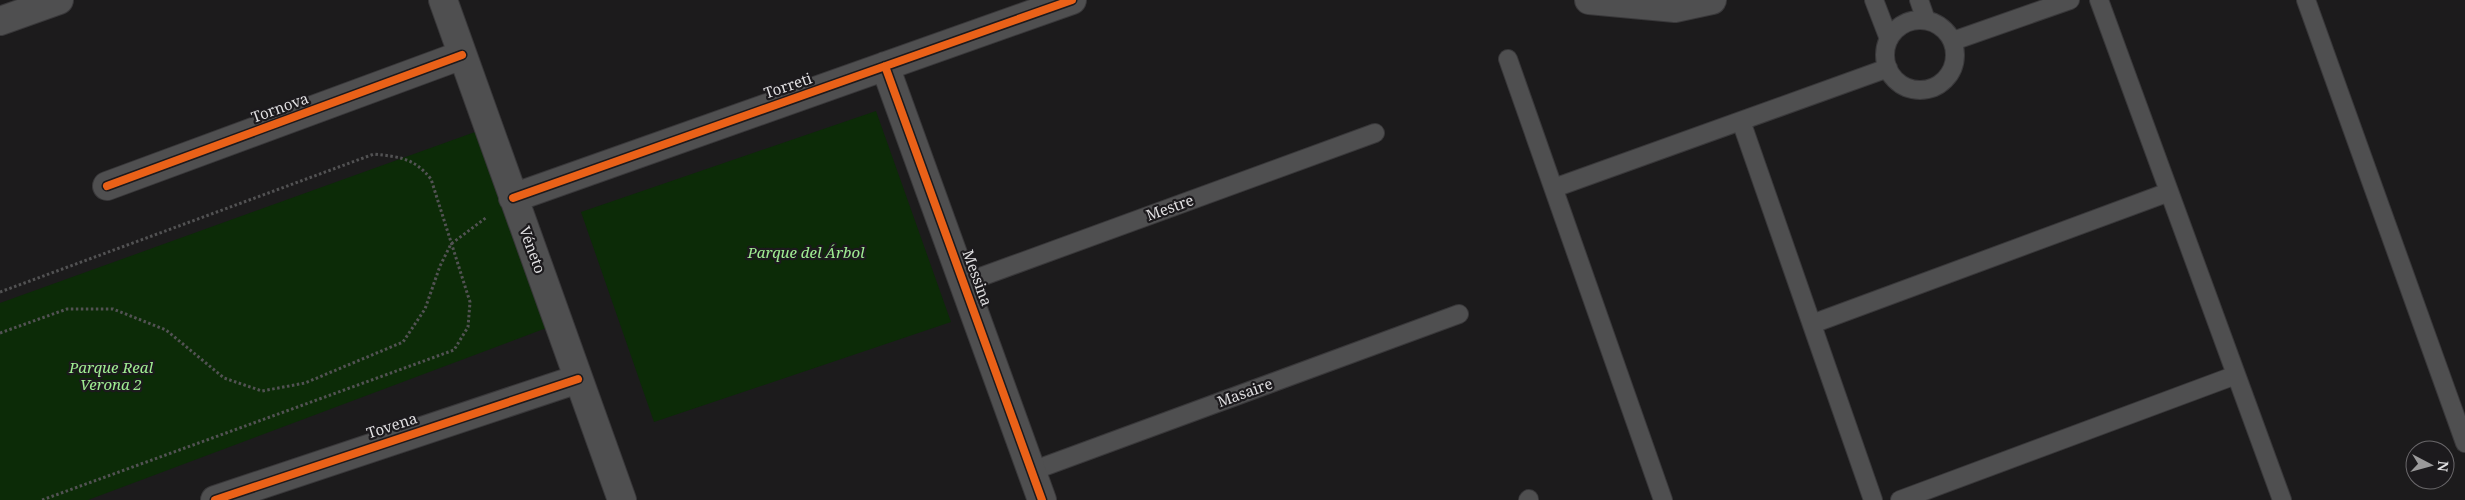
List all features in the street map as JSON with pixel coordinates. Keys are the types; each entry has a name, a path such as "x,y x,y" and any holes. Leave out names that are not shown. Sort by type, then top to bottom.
{"street":[{"path":"0,21 59,0"},
{"name":"Véneto","path":"443,0 622,500"},
{"path":"1590,0 1675,8 1712,0"},
{"name":"Torreti","path":"513,198 885,66 1058,2"},
{"name":"Tornova","path":"107,186 462,55"},
{"name":"Messina","path":"885,66 1042,500"},
{"name":"Tovena","path":"215,500 578,379"}],"lane":[{"path":"1874,0 1889,39"},
{"path":"1919,0 1926,20"},
{"path":"1953,41 2070,0"},
{"path":"2099,0 2282,500"},
{"path":"2306,0 2465,443"},
{"path":"1926,20 1938,24 1946,31 1953,41 1955,52 1950,73 1943,81 1923,90 1912,89 1893,78 1888,68 1885,54 1889,39 1898,27 1911,21 1926,20"},
{"path":"1508,59 1663,500"},
{"path":"1554,188 1888,68"},
{"path":"1741,121 1873,500"},
{"name":"Mestre","path":"964,283 1375,133"},
{"path":"1812,324 2169,192"},
{"name":"Masaire","path":"1032,471 1459,314"},
{"path":"1900,500 2236,375"}],"path":[{"path":"0,292 374,154 400,156 420,166 431,179 470,302 468,327 454,350 42,500"},
{"path":"0,333 67,308 114,309 166,330 224,378 262,391 306,383 403,342 424,309 440,266 451,244 513,198"}],"green space":[{"name":"Parque del Árbol","path":"876,111 951,322 654,422 581,212"},
{"name":"Parque Real Verona 2","path":"475,132 549,327 88,500 0,500 0,303"}],"cycle path":[{"path":"513,198 1072,0"},
{"path":"107,186 462,55"},
{"path":"885,66 1042,500"},
{"path":"215,500 578,379"}]}
